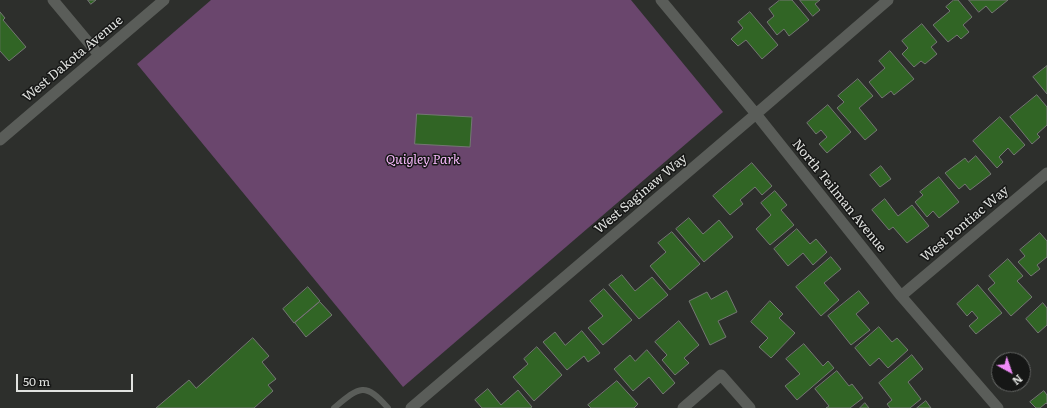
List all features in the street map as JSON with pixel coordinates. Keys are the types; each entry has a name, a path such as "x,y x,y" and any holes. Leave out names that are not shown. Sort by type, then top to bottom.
{"street":[{"path":"54,0 100,55"},
{"name":"West Dakota Avenue","path":"0,140 164,0"},
{"name":"North Teilman Avenue","path":"661,0 756,114 901,296 998,408"},
{"name":"West Saginaw Way","path":"411,408 888,0"},
{"name":"West Pontiac Way","path":"901,296 1047,173"},
{"path":"683,408 721,375 750,408"}],"lane":[{"path":"334,408 357,391 364,389 371,391 388,408"}],"green space":[{"name":"Quigley Park","path":"211,0 631,0 723,112 403,387 137,64"}],"building":[{"path":"88,0 96,0 91,4"},
{"path":"780,0 792,0 809,20 789,36 784,29 777,35 767,22 774,16 769,9"},
{"path":"800,0 820,0 815,4 820,10 813,16"},
{"path":"954,0 958,0 972,17 963,25 969,32 961,39 957,35 948,42 933,25 950,11 946,7"},
{"path":"969,0 1008,0 992,13 986,6 979,12"},
{"path":"0,12 5,18 3,20 26,47 9,61 0,51"},
{"path":"750,12 778,45 762,59 746,40 738,46 731,39 743,28 738,22"},
{"path":"922,24 937,42 931,47 937,54 925,64 921,61 914,67 902,54 908,48 902,41"},
{"path":"890,51 914,79 894,95 891,91 882,98 869,82 885,68 879,61"},
{"path":"1047,66 1047,94 1033,77"},
{"path":"858,79 873,96 859,108 877,130 865,140 837,108 844,102 838,96"},
{"path":"1037,95 1047,107 1047,125 1037,134 1040,137 1032,144 1010,117"},
{"path":"828,105 851,132 827,153 819,144 827,137 821,130 816,134 807,123"},
{"path":"417,114 472,117 470,147 415,144"},
{"path":"1000,117 1025,145 1014,155 1008,148 999,157 1003,162 997,168 973,141"},
{"path":"976,156 991,174 970,190 965,184 959,189 945,173 965,158 968,162"},
{"path":"752,163 772,186 762,195 755,187 740,200 743,204 730,215 713,196"},
{"path":"881,166 891,179 880,187 870,175"},
{"path":"939,177 959,202 939,218 933,211 927,217 915,202 923,195 920,192"},
{"path":"775,191 787,205 781,210 794,225 770,245 756,229 771,215 761,203"},
{"path":"885,199 898,216 912,205 929,226 907,243 893,227 889,230 872,210"},
{"path":"689,218 703,234 719,220 733,237 704,262 676,229"},
{"path":"797,229 810,244 816,239 827,252 813,265 803,253 788,266 774,249"},
{"path":"672,232 700,264 670,290 650,266 666,252 658,243"},
{"path":"1040,233 1047,241 1047,257 1037,265 1040,269 1031,276 1018,262 1025,256 1020,250"},
{"path":"831,257 841,269 824,283 839,300 821,316 796,287"},
{"path":"1008,259 1023,276 1017,281 1032,297 1011,316 988,289 995,283 989,276"},
{"path":"622,275 635,291 652,277 668,295 639,319 609,285"},
{"path":"978,285 1002,313 976,334 969,326 978,318 972,311 967,316 957,304"},
{"path":"308,287 320,301 294,323 283,309"},
{"path":"604,289 632,320 603,345 588,328 603,316 590,301"},
{"path":"727,291 737,312 718,321 726,337 710,345 689,301 707,292 711,299"},
{"path":"859,291 869,303 856,314 870,330 851,345 828,316"},
{"path":"770,301 783,314 779,318 795,333 771,358 759,347 768,338 751,322"},
{"path":"320,302 332,315 306,337 295,323"},
{"path":"1043,303 1047,308 1047,325 1038,333 1026,319"},
{"path":"679,321 699,345 684,358 689,363 675,375 662,360 667,355 655,342"},
{"path":"879,327 892,342 897,338 908,350 888,368 879,358 870,366 855,348"},
{"path":"582,331 600,353 588,362 584,356 567,370 543,342 555,332 565,345"},
{"path":"253,338 269,356 262,362 276,379 268,385 273,391 254,408 156,408 189,380 196,388"},
{"path":"804,344 823,366 828,361 834,368 797,400 785,386 800,374 786,359"},
{"path":"537,347 562,375 534,401 513,377 528,364 524,359"},
{"path":"647,350 675,383 663,394 649,377 633,391 614,369 630,355 635,361"},
{"path":"912,355 923,369 908,382 921,399 910,408 890,408 887,404 892,400 879,383"},
{"path":"837,371 849,386 852,384 863,398 850,408 826,408 829,406 815,389"},
{"path":"617,381 638,404 634,408 591,408 588,405"},
{"path":"488,389 501,405 518,390 532,407 482,408 475,400"},
{"path":"1044,391 1047,395 1047,404 1046,403 1040,408 1036,408 1030,402"},
{"path":"926,401 931,408 917,408"},
{"path":"865,403 869,408 860,408"}]}
